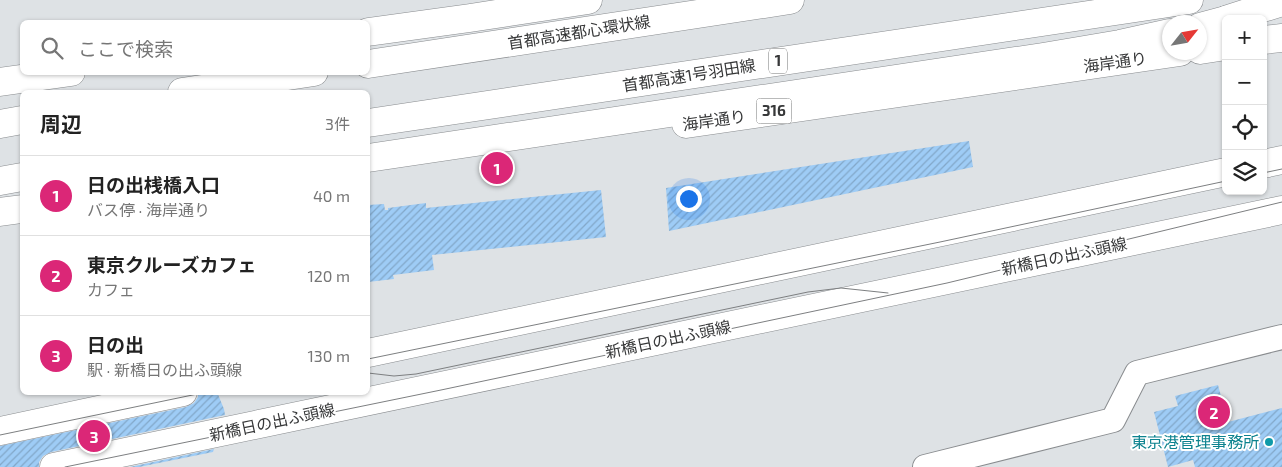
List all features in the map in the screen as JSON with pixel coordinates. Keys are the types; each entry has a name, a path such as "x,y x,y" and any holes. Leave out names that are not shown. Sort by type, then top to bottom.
{"main road":[{"path":"370,32 588,0"},
{"name":"首都高速都心環状線","path":"370,64 790,0"},
{"name":"首都高速1号羽田線","path":"370,123 1189,0"},
{"path":"1240,15 1282,2"},
{"path":"1207,25 1222,20"},
{"name":"首都高速1号羽田線","path":"370,156 1043,57 1162,35"},
{"path":"1267,40 1282,38"},
{"path":"1207,49 1222,47"},
{"name":"海岸通り","path":"370,170 1162,55"},
{"path":"0,82 50,75"},
{"path":"195,90 294,75"},
{"path":"0,111 20,109"},
{"path":"0,124 20,120"},
{"path":"1267,163 1282,160"},
{"path":"370,354 1222,173"},
{"path":"0,181 20,177"},
{"path":"0,186 20,184"},
{"path":"0,212 20,209"},
{"name":"新橋日の出ふ頭線","path":"54,467 1282,210"},
{"path":"0,224 20,220"},
{"path":"0,431 169,395"}],"street":[{"path":"926,467 1113,420 1137,373 1282,336"}],"building":[{"path":"969,141 973,167 669,231 666,188"},
{"path":"601,190 606,237 432,255 434,270 393,275 394,279 370,282 370,205 384,204 385,210 388,210 388,208 426,203 426,208"},
{"path":"1218,385 1228,422 1282,408 1282,467 1195,467 1193,460 1168,467 1154,412 1178,406 1175,396"},
{"path":"198,395 218,395 225,415 51,452 43,456 39,462 39,467 0,467 0,446 186,407 194,403"},
{"path":"214,449 213,452 139,467 130,467"}],"tram line":[{"path":"1267,172 1282,169"},
{"path":"370,359 940,242 1222,182"},
{"path":"65,467 947,283 1282,202"},
{"path":"370,373 394,376 416,374 808,292 841,288 888,293"},
{"path":"0,435 193,395"}],"place":[{"name":"日の出桟橋入口","path":"497,168"},
{"name":"東京クルーズカフェ","path":"1214,412"},
{"name":"日の出","path":"94,436"},
{"name":"東京港管理事務所","path":"1269,442"}]}
